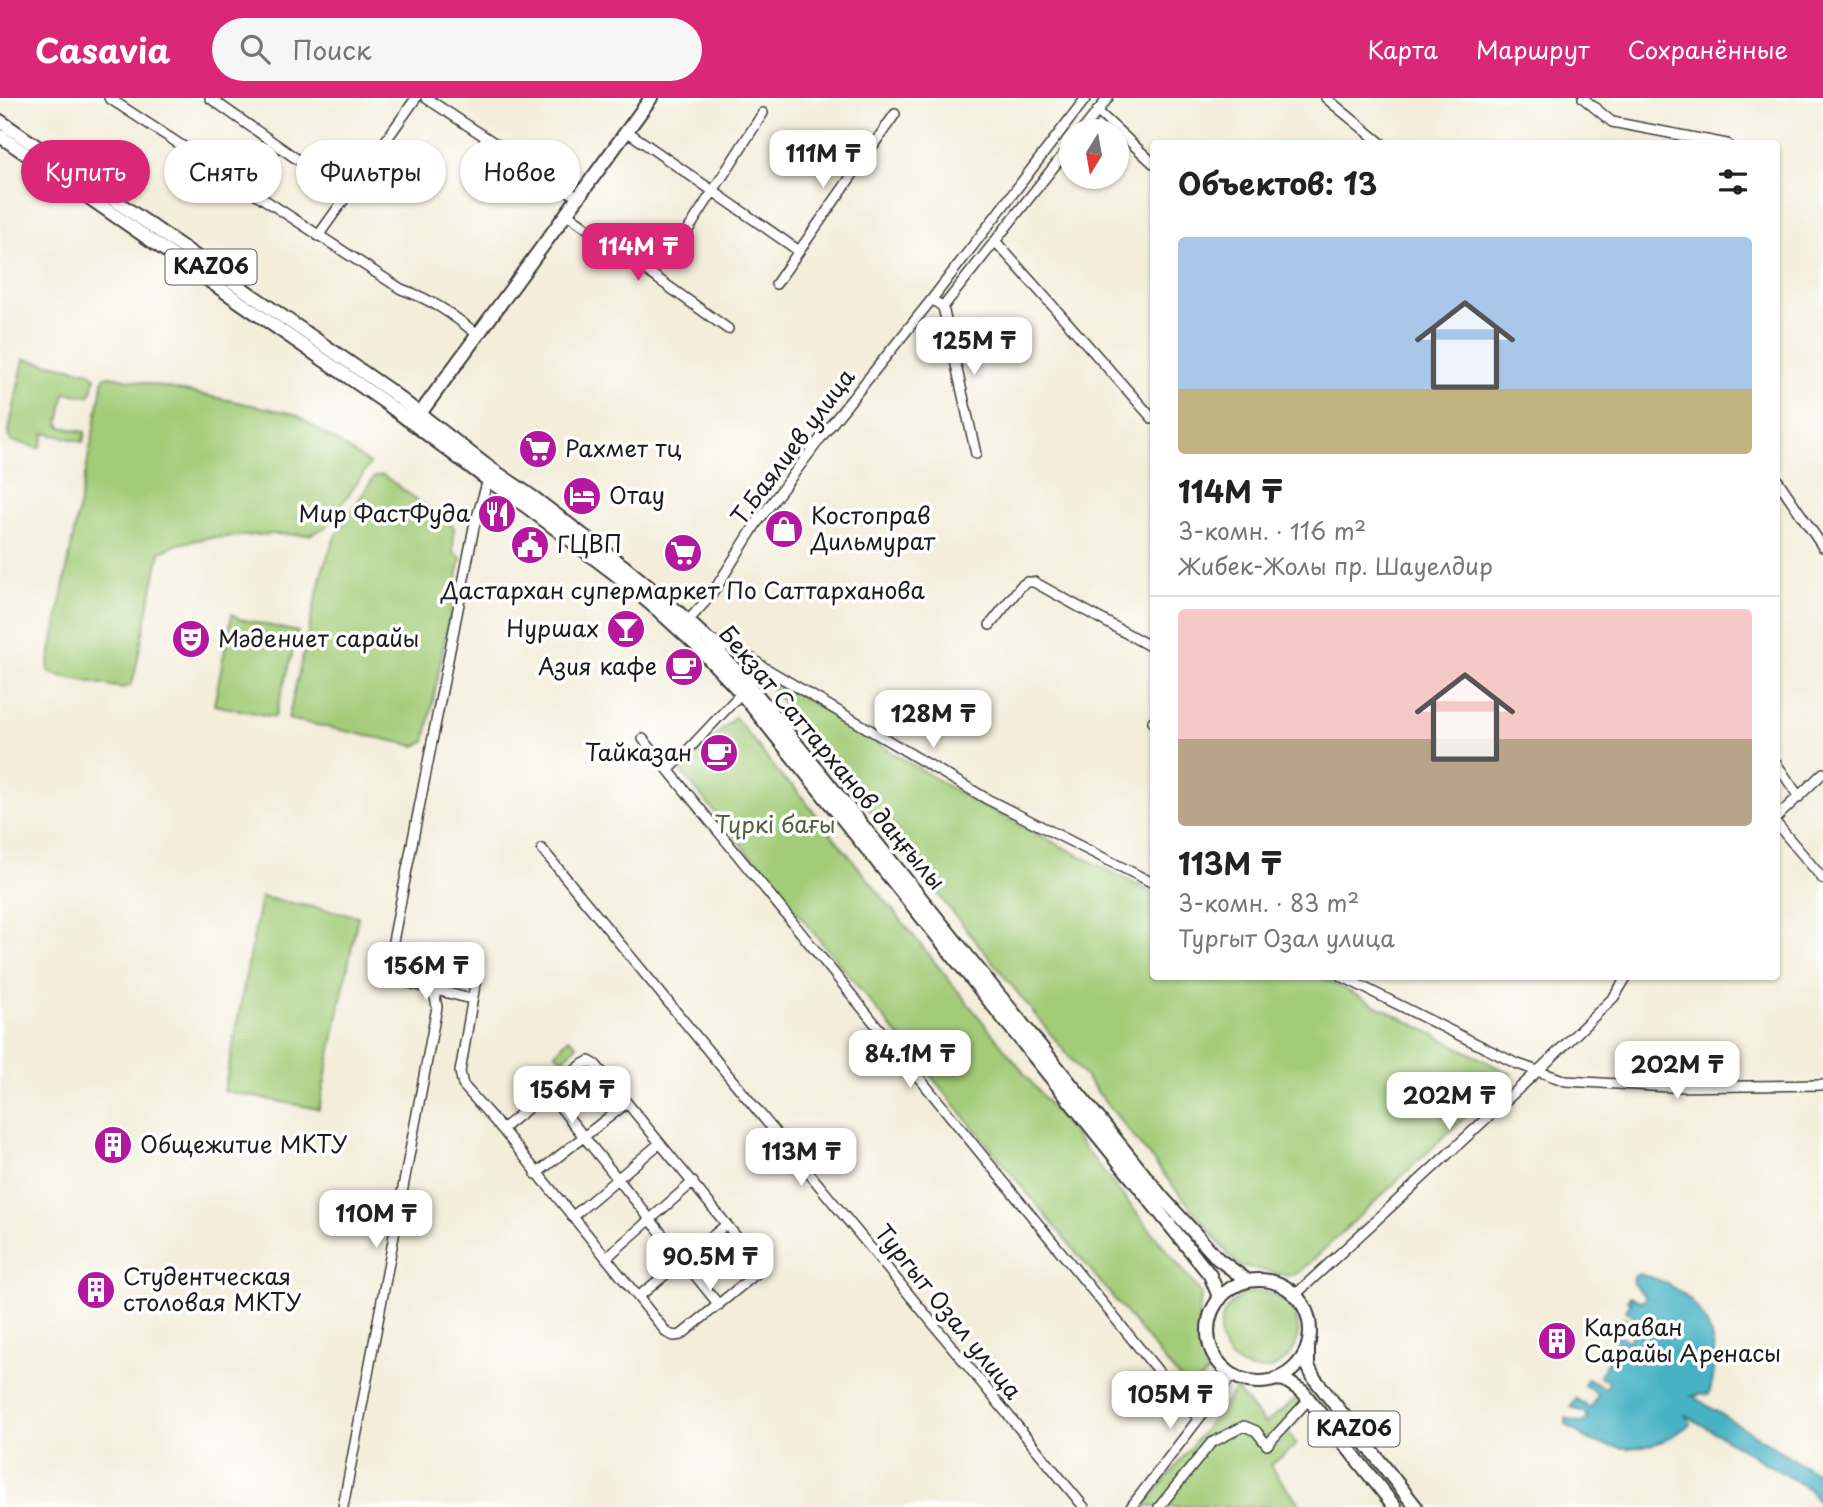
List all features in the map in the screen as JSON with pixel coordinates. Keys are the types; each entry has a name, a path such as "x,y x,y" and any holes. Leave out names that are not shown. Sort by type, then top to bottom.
{"main road":[{"path":"580,193 652,98"},
{"name":"Бекзат Саттарханов даңғылы","path":"0,121 417,418 488,480 615,574 746,689 1162,1197 1218,1259 1248,1281"},
{"name":"Бекзат Саттарханов даңғылы","path":"0,136 534,498 622,565 705,637 1210,1275 1220,1298"},
{"path":"417,418 573,203"},
{"path":"1233,1374 1215,1356 1209,1339 1211,1314 1220,1298 1233,1287 1248,1281"},
{"name":"KАZ06","path":"1248,1281 1273,1282 1295,1295 1307,1315 1310,1330 1308,1366 1314,1378 1416,1507"},
{"path":"1275,1379 1296,1365 1308,1345"},
{"name":"KАZ06","path":"1233,1374 1257,1381 1275,1379 1294,1385 1309,1399 1395,1507"}],"street":[{"path":"109,98 401,289 427,298 445,309 478,335"},
{"path":"210,98 296,158"},
{"path":"387,140 416,98"},
{"path":"426,98 490,140"},
{"name":"Т.Баялиев улица","path":"688,621 712,594 756,524 823,435 932,299 1086,98"},
{"path":"1091,119 1108,98"},
{"path":"1326,98 1377,140"},
{"path":"1583,98 1612,122 1706,140"},
{"path":"1097,111 1150,160"},
{"path":"681,241 763,113"},
{"path":"776,284 895,114"},
{"path":"628,132 799,251"},
{"path":"943,307 1059,161"},
{"path":"318,236 342,203"},
{"path":"566,213 728,329"},
{"path":"996,242 1150,416"},
{"path":"932,299 943,307 976,454"},
{"path":"471,999 386,978 474,527 488,480"},
{"path":"1780,484 1823,547"},
{"path":"990,625 1021,586 1034,582 1150,646"},
{"path":"705,637 747,655 987,799 1150,881"},
{"path":"669,770 765,668"},
{"path":"643,739 1180,1399 1199,1417"},
{"path":"1780,769 1799,797"},
{"path":"1780,817 1823,772"},
{"path":"1780,826 1823,879"},
{"name":"Тургыт Озал улица","path":"542,849 1084,1507"},
{"path":"476,979 460,1079 667,1333 681,1335 757,1273 758,1263 596,1065 589,1061 502,1129"},
{"path":"1349,980 1515,1063 1566,1081 1627,1086 1823,1085"},
{"path":"1295,1295 1539,1070 1614,997 1625,980"},
{"path":"343,1507 437,1007 435,997 428,987"},
{"path":"548,1092 719,1305"},
{"path":"536,1174 627,1103"},
{"path":"572,1217 660,1143"},
{"path":"606,1258 693,1182"},
{"path":"638,1297 726,1225"},
{"path":"1131,1507 1233,1374"},
{"path":"1159,1507 1211,1443 1244,1426 1256,1431 1267,1445 1309,1399"}],"green space":[{"path":"24,359 90,372 95,377 92,392 88,396 65,393 59,423 61,427 85,432 83,442 45,433 40,448 11,441 8,435"},
{"path":"111,376 295,414 370,464 326,527 309,535 207,538 178,544 160,552 133,681 122,688 55,675 48,670 104,377"},
{"path":"383,475 454,527 453,552 461,558 425,742 416,746 288,719 323,568 336,535 374,477"},
{"path":"232,614 240,619 298,632 275,717 214,705"},
{"path":"775,681 969,799 1150,891 1150,980 1327,980 1511,1074 1301,1271 1289,1276 1237,1265 771,687"},
{"name":"Түркі бағы","path":"735,717 1201,1293 1199,1349 1212,1369 1189,1390 680,770"},
{"path":"261,897 358,916 319,1109 224,1091"},
{"path":"569,1038 577,1045 563,1060 555,1053"},
{"path":"1259,1292 1274,1295 1291,1309 1298,1331 1295,1346 1281,1363 1259,1370 1244,1367 1227,1353 1220,1331 1223,1316 1237,1299"},
{"path":"1236,1389 1265,1424 1298,1397 1308,1408 1288,1432 1297,1444 1270,1466 1302,1507 1144,1507"}],"water":[{"path":"1638,1274 1677,1289 1703,1317 1714,1353 1714,1373 1709,1394 1692,1396 1813,1471 1823,1474 1823,1504 1816,1500 1810,1490 1684,1414 1691,1423 1661,1442 1645,1447 1612,1447 1581,1435 1566,1424 1566,1418 1582,1423 1588,1420 1586,1413 1571,1407 1576,1399 1590,1408 1598,1395 1584,1385 1587,1379 1606,1388 1609,1382 1599,1376 1619,1343 1612,1339 1616,1334 1629,1341 1633,1334 1619,1326 1623,1318 1631,1322 1634,1316 1626,1311 1631,1302 1627,1300 1630,1296 1642,1302 1646,1297 1633,1283"}],"place":[{"name":"Рахмет тц","path":"538,449"},
{"name":"Отау","path":"582,496"},
{"name":"Мир ФастФуда","path":"497,514"},
{"name":"Костоправ Дильмурат","path":"784,529"},
{"name":"ГЦВП","path":"530,545"},
{"name":"Дастархан супермаркет По Саттарханова","path":"683,553"},
{"name":"Нуршах","path":"626,629"},
{"name":"Мәдениет сарайы","path":"191,639"},
{"name":"Азия кафе","path":"684,667"},
{"name":"Тайказан","path":"719,753"},
{"name":"Общежитие МКТУ","path":"113,1145"},
{"name":"Студентческая столовая МКТУ","path":"96,1290"},
{"name":"Караван Сарайы Аренасы","path":"1557,1341"}]}
